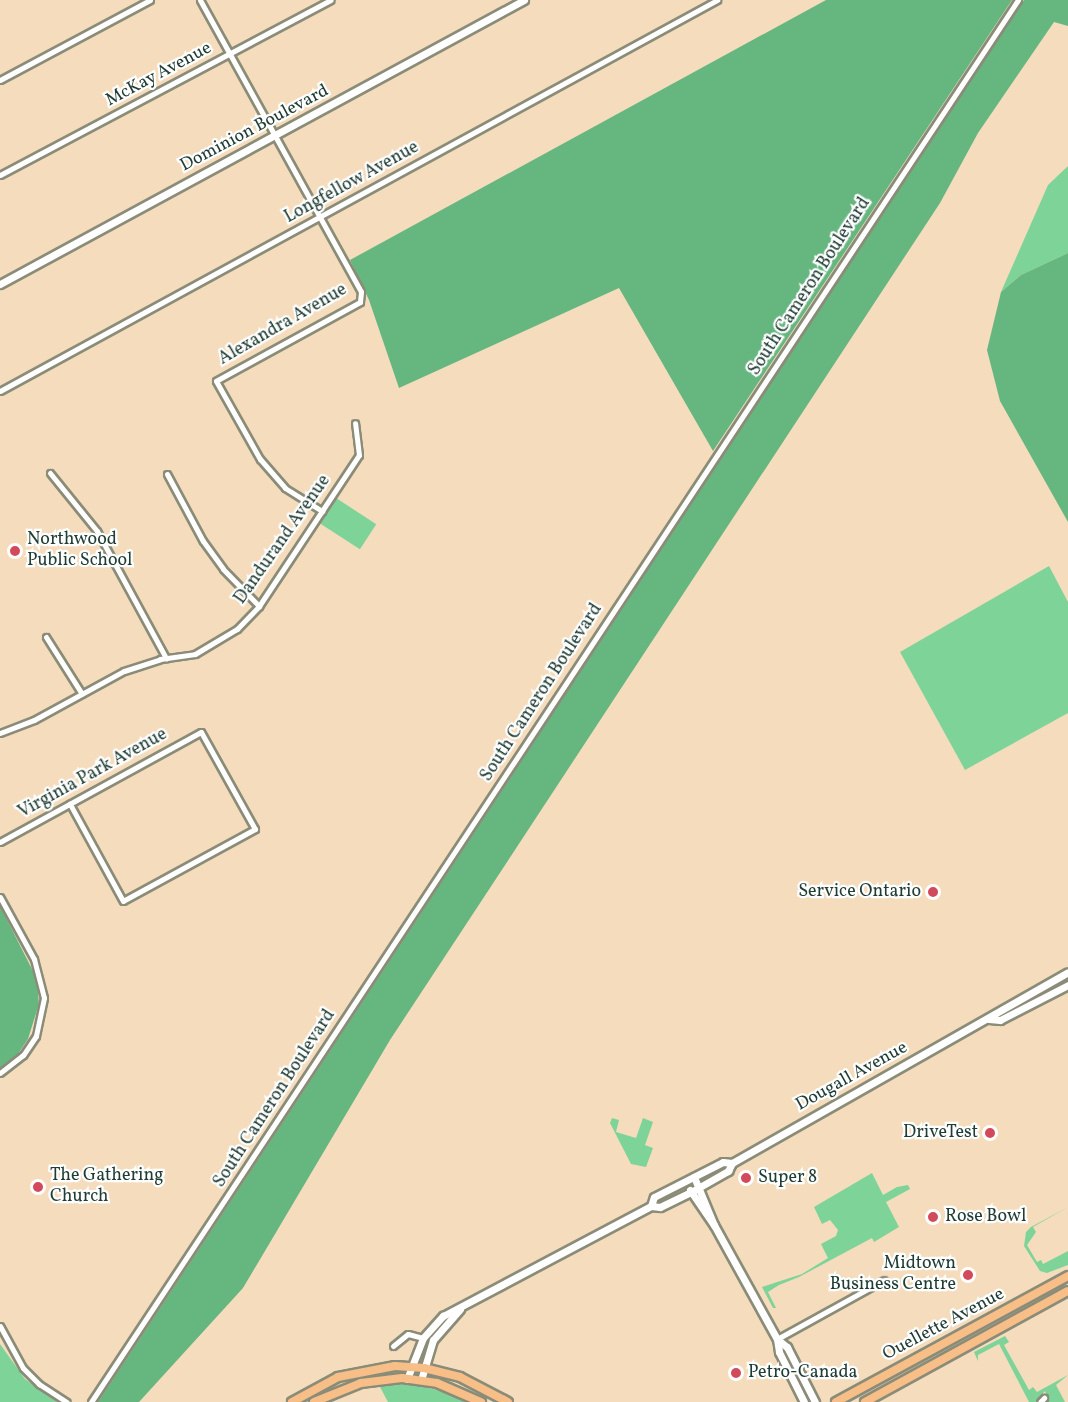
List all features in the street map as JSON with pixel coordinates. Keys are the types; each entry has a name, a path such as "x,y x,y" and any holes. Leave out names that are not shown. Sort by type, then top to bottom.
{"main road":[{"name":"Ouellette Avenue","path":"836,1402 1068,1276"},
{"name":"Ouellette Avenue","path":"865,1402 1068,1291"},
{"path":"292,1402 349,1374 370,1368 411,1367 459,1377 508,1402"},
{"path":"314,1402 361,1383 408,1378 421,1380 481,1402"}],"street":[{"path":"0,80 150,0"},
{"path":"200,0 319,218"},
{"name":"McKay Avenue","path":"1,176 331,0"},
{"name":"Dominion Boulevard","path":"0,284 524,0"},
{"name":"Longfellow Avenue","path":"0,391 717,0"},
{"name":"South Cameron Boulevard","path":"91,1402 1018,0"},
{"name":"Alexandra Avenue","path":"319,218 361,292 360,302 216,381 260,459 285,488 322,512"},
{"name":"Dandurand Avenue","path":"0,733 124,671 166,658 195,654 215,643 260,606 359,455 356,423"},
{"path":"50,473 97,531 166,658"},
{"path":"167,474 202,542 223,569 260,606"},
{"path":"46,637 82,694"},
{"name":"Virginia Park Avenue","path":"0,842 201,732 255,829 123,901 70,804"},
{"path":"0,897 34,959 45,998 36,1036 23,1055 0,1073"},
{"name":"Dougall Avenue","path":"651,1206 654,1197 723,1162 732,1163 989,1019 995,1011 1068,972"},
{"name":"Dougall Avenue","path":"989,1019 1000,1020 1068,985"},
{"name":"Dougall Avenue","path":"408,1378 423,1338 443,1316 651,1206 660,1207 691,1192 728,1172 732,1163"},
{"path":"694,1177 714,1225"},
{"path":"685,1182 714,1225 777,1339 779,1352 804,1402"},
{"path":"777,1339 884,1280"},
{"name":"Dougall Avenue","path":"421,1380 433,1340 460,1309"},
{"path":"0,1326 2,1336 23,1368 39,1384 67,1402"},
{"path":"393,1346 408,1335 423,1338"},
{"path":"777,1339 787,1347 815,1402"}],"green space":[{"path":"826,0 1012,0 713,451 619,288 399,388 369,300 350,260"},
{"path":"1024,0 1068,0 1068,26 1054,22 978,133 940,203 390,1040 243,1288 139,1402 98,1402"},
{"path":"1068,166 1068,253 1021,275 1001,292 1048,185"},
{"path":"1068,253 1068,522 1000,401 987,350 1001,292 1021,275"},
{"path":"336,498 376,524 360,549 320,523"},
{"path":"1049,566 1068,602 1068,713 965,770 900,652"},
{"path":"0,906 37,979 39,1004 28,1039 18,1054 0,1068"},
{"path":"612,1118 619,1120 616,1132 636,1138 643,1118 653,1122 645,1145 653,1148 646,1167 631,1164 610,1123"},
{"path":"872,1173 883,1195 897,1187 908,1185 910,1189 886,1202 899,1227 874,1242 872,1238 768,1292 776,1308 773,1308 762,1287 802,1274 828,1258 821,1244 836,1236 838,1230 830,1220 822,1224 814,1207"},
{"path":"1068,1207 1033,1227 1036,1232 1027,1245 1037,1262 1041,1260 1043,1264 1068,1251 1068,1265 1047,1273 1040,1271 1024,1246 1026,1232 1031,1227"},
{"path":"1005,1336 1009,1342 1004,1345 1029,1390 1033,1387 1037,1392 1068,1375 1056,1385 1065,1402 1048,1402 1045,1391 1036,1402 1029,1402 999,1344 978,1355 978,1361 974,1352"},
{"path":"0,1344 25,1379 57,1402 0,1402"},
{"path":"388,1384 421,1385 472,1402 388,1402 380,1387"}],"place":[{"name":"Northwood Public School","path":"15,551"},
{"name":"Service Ontario","path":"933,892"},
{"name":"DriveTest","path":"990,1133"},
{"name":"Super 8","path":"746,1178"},
{"name":"The Gathering Church","path":"38,1187"},
{"name":"Rose Bowl","path":"933,1217"},
{"name":"Midtown Business Centre","path":"968,1275"},
{"name":"Petro-Canada","path":"736,1373"}]}
